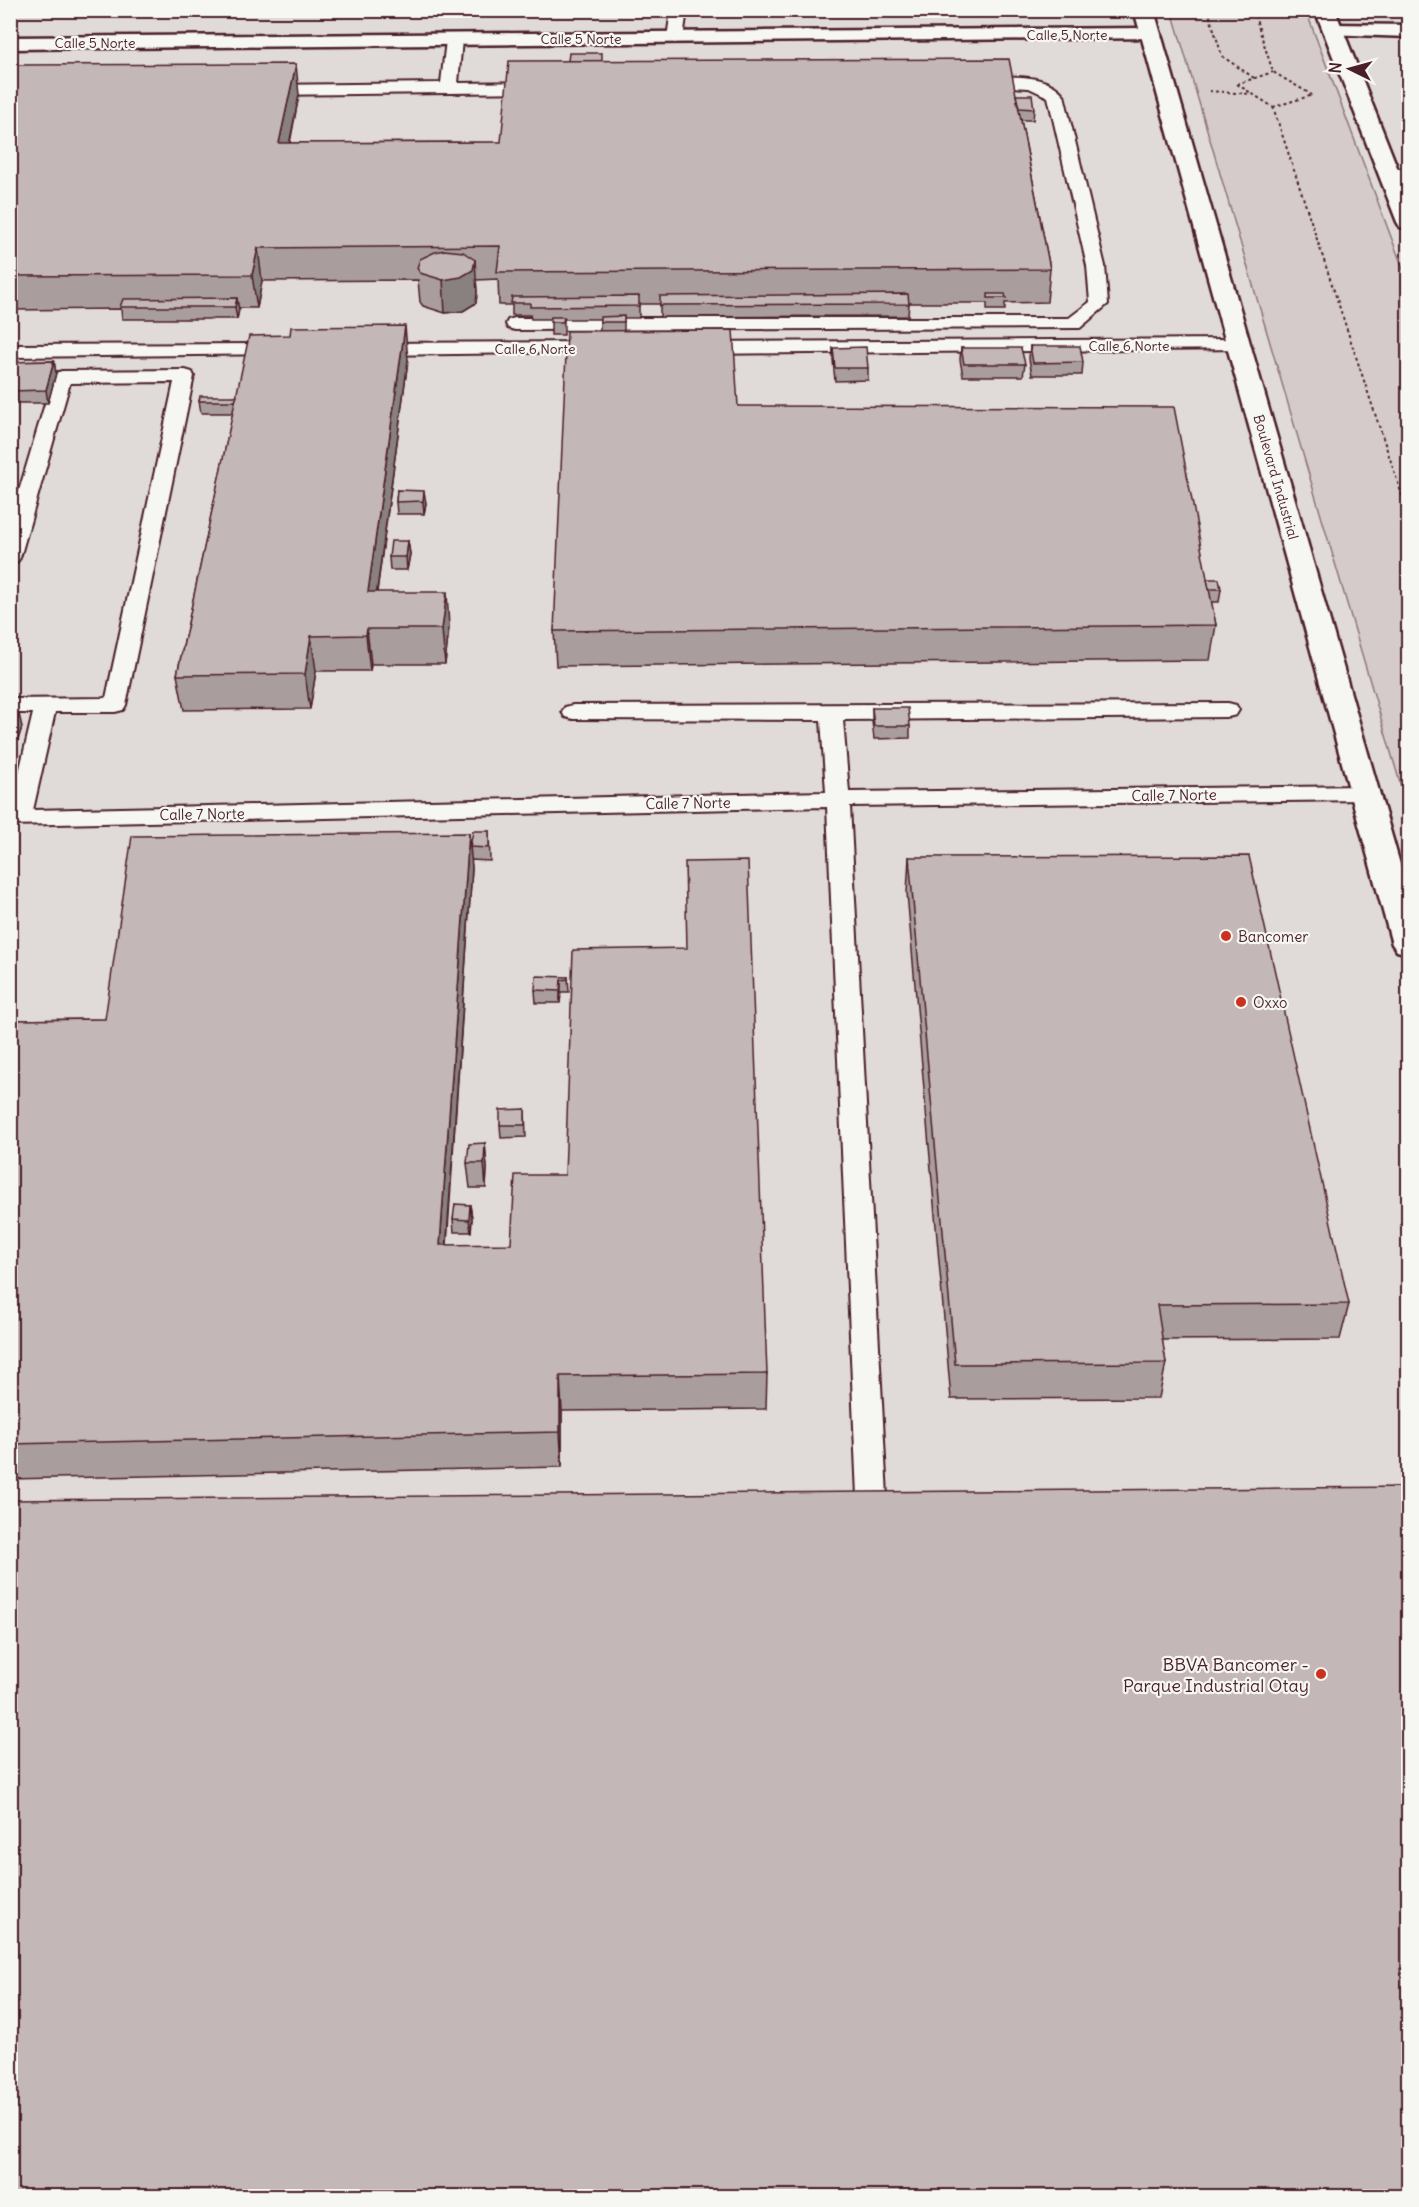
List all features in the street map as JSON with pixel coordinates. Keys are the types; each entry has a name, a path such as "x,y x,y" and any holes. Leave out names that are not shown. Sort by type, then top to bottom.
{"main road":[{"path":"1329,20 1408,31"},
{"path":"1329,20 1399,174 1408,222"},
{"name":"Calle 5 Norte","path":"10,43 675,38 1147,22"},
{"name":"Boulevard Industrial","path":"1147,22 1408,944"}],"lane":[{"path":"675,38 679,10"},
{"path":"449,88 454,40"},
{"path":"515,324 1073,324 1100,304 1096,266 1056,95 1046,87 1033,83 969,82"},
{"path":"248,90 555,87"},
{"name":"Calle 6 Norte","path":"678,348 1239,345"},
{"name":"Calle 6 Norte","path":"356,349 619,348"},
{"path":"10,351 297,350"},
{"path":"10,558 62,377 185,376 115,705 10,706"},
{"path":"15,819 46,705"},
{"path":"573,712 1228,710"},
{"path":"832,713 872,1496"},
{"name":"Calle 7 Norte","path":"15,819 838,799 1366,793"}],"path":[{"path":"1208,10 1222,56 1254,78"},
{"path":"1253,10 1273,72 1312,95 1273,107"},
{"path":"1273,72 1236,84 1273,107 1408,513"}],"shaded area":[{"path":"11,11 1408,11 1408,2196 11,2196"},
{"path":"1172,11 1306,11 1408,282 1408,810"}],"building":[{"path":"569,53 602,53 602,61 568,61"},
{"path":"1009,59 1050,269 497,272 500,246 258,248 252,275 10,276 10,65 296,64 279,143 501,142 509,61"},
{"path":"1016,95 1032,95 1034,109 1019,108"},
{"path":"444,250 463,252 475,260 473,270 461,277 443,280 420,273 417,268 420,259"},
{"path":"908,294 909,304 660,305 660,296"},
{"path":"988,294 1005,294 1006,298 988,298"},
{"path":"639,296 639,306 530,307 530,303 511,303 512,297"},
{"path":"237,298 235,307 120,307 123,299"},
{"path":"624,316 624,322 600,322 600,317"},
{"path":"551,317 564,317 563,322 550,322"},
{"path":"405,326 368,592 447,592 442,629 367,629 366,635 311,636 305,674 177,675 249,336 290,335 291,327"},
{"path":"733,330 738,406 1174,407 1216,625 554,631 567,331"},
{"path":"1030,346 1080,346 1083,362 1033,363"},
{"path":"866,347 868,368 835,368 833,348"},
{"path":"961,348 1021,348 1025,364 964,364"},
{"path":"54,361 46,390 10,391 10,362"},
{"path":"200,396 237,396 235,401 199,401"},
{"path":"397,490 424,491 423,501 396,502"},
{"path":"391,541 408,541 406,557 389,557"},
{"path":"1207,579 1219,579 1221,589 1209,589"},
{"path":"872,708 908,708 910,726 874,726"},
{"path":"10,714 19,714 12,736 10,736"},
{"path":"473,831 489,831 489,848 470,847"},
{"path":"469,833 440,1245 511,1244 515,1175 565,1175 573,950 687,948 685,862 748,861 767,1374 560,1376 560,1432 10,1444 10,1020 105,1019 132,836"},
{"path":"1249,856 1349,1304 1157,1305 1166,1363 955,1364 909,857"},
{"path":"536,976 568,977 568,979 561,980 560,991 535,990"},
{"path":"525,1109 525,1125 500,1125 500,1110"},
{"path":"485,1143 484,1163 467,1163 469,1144"},
{"path":"455,1204 470,1205 469,1220 453,1219"},
{"path":"1408,1487 1408,2196 10,2196 10,1500"}],"place":[{"name":"Bancomer","path":"1226,936"},
{"name":"Oxxo","path":"1241,1002"},
{"name":"BBVA Bancomer - Parque Industrial Otay","path":"1321,1674"}]}
